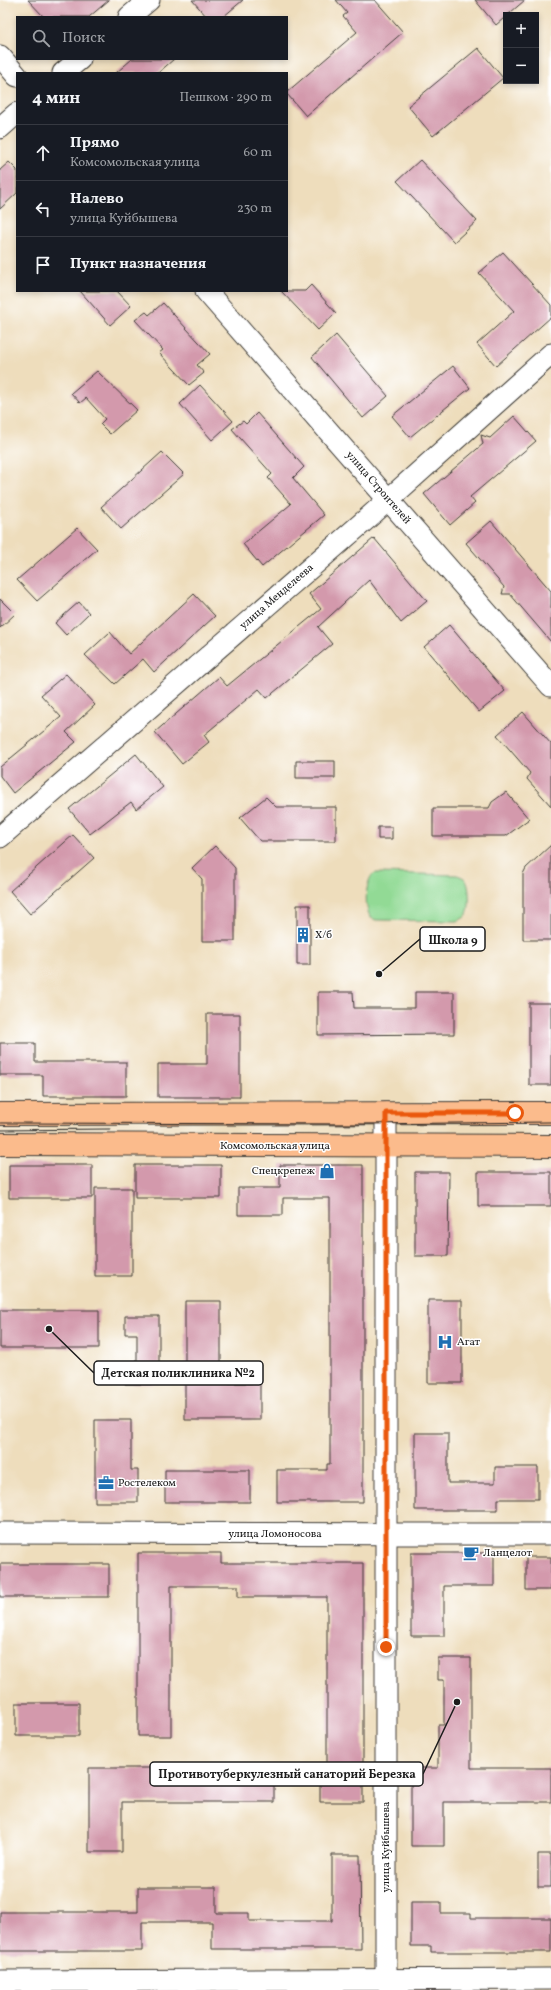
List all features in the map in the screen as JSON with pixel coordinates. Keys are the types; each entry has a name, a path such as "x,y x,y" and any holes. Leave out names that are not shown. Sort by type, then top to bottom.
{"main road":[{"path":"0,1114 551,1113"},
{"name":"Комсомольская улица","path":"0,1144 551,1146"}],"street":[{"path":"130,16 149,0"},
{"path":"0,56 16,75"},
{"path":"65,72 79,60"},
{"path":"0,128 16,114"},
{"name":"улица Строителей","path":"207,292 551,686"},
{"name":"улица Менделеева","path":"0,837 388,500 551,354"},
{"name":"улица Куйбышева","path":"386,1113 386,1980"},
{"name":"улица Ломоносова","path":"0,1534 551,1534"},
{"path":"0,1981 551,1979"}],"green space":[{"path":"376,873 457,875 465,879 469,890 467,915 457,921 376,920 371,918 367,908 366,896 370,879 372,875"}],"building":[{"path":"28,0 109,0 90,16 43,16"},
{"path":"192,0 243,0 224,16 206,16"},
{"path":"336,0 375,0 403,32 306,116 288,95 288,91 357,32 343,16 347,13"},
{"path":"475,0 525,0 511,12 503,12 503,19 496,25"},
{"path":"478,48 503,78 433,136 408,106"},
{"path":"131,60 173,60 159,72 117,72"},
{"path":"420,160 477,221 454,242 397,181"},
{"path":"9,162 16,169 16,194 0,209 0,170"},
{"path":"503,252 551,305 551,317 496,366 477,344 514,311 479,273"},
{"path":"311,285 336,313 318,330 282,292 305,291"},
{"path":"81,292 118,292 131,306 110,325"},
{"path":"163,303 210,354 197,365 204,373 189,385 159,353 163,350 135,320 146,312 149,315"},
{"path":"336,335 388,396 363,418 312,357"},
{"path":"453,366 470,388 410,437 392,416"},
{"path":"97,371 137,410 110,434 100,424 105,419 86,398 80,403 71,393"},
{"path":"200,385 233,421 212,440 180,404"},
{"path":"257,413 304,467 293,478 324,515 262,567 243,544 291,504 268,478 272,474 232,429 243,421 246,424"},
{"path":"514,416 536,441 470,497 475,503 450,525 424,494 483,444 481,435 490,438"},
{"path":"162,452 184,474 121,529 101,507"},
{"path":"491,521 551,591 551,642 510,594 502,594 504,587 466,543"},
{"path":"77,528 97,549 37,601 17,580"},
{"path":"374,538 427,601 401,623 369,580 318,627 332,644 267,698 259,689 204,735 209,742 182,764 155,732 219,677 227,686 321,609 309,594"},
{"path":"194,594 215,616 154,672 143,659 115,684 85,655 110,632 129,654"},
{"path":"0,599 15,614 0,628"},
{"path":"79,602 89,613 66,635 55,623"},
{"path":"449,625 505,691 479,712 424,647"},
{"path":"66,674 95,705 66,732 76,742 13,793 0,776 0,767 61,717 41,695"},
{"path":"523,712 551,744 551,806 527,779 530,773 497,735"},
{"path":"136,754 163,787 136,809 131,802 90,834 69,809"},
{"path":"296,761 335,761 335,778 296,778"},
{"path":"506,792 529,819 506,836 433,836 433,808 489,808 492,802"},
{"path":"266,797 276,807 336,807 336,841 260,841 240,818"},
{"path":"378,827 392,827 392,839 378,839"},
{"path":"73,835 94,858 30,914 10,891"},
{"path":"551,845 551,940 523,940 523,874 526,868"},
{"path":"215,846 235,868 235,941 202,941 202,879 192,868"},
{"name":"Х/б","path":"297,905 310,905 310,965 297,965"},
{"path":"318,992 353,992 354,1008 415,1008 415,992 454,992 454,1034 318,1035"},
{"path":"529,1003 551,1003 551,1085 529,1085"},
{"path":"207,1014 240,1014 240,1097 158,1097 158,1064 207,1064"},
{"path":"0,1043 35,1043 35,1062 126,1062 126,1096 43,1096 43,1075 0,1075"},
{"path":"9,1165 92,1165 92,1198 9,1198"},
{"path":"135,1165 221,1165 221,1198 135,1198"},
{"path":"280,1165 363,1165 363,1502 277,1502 277,1470 327,1470 327,1464 330,1464 330,1198 283,1198 283,1215 238,1215 238,1188 280,1188"},
{"path":"415,1172 449,1172 448,1256 415,1256"},
{"path":"478,1172 551,1172 551,1206 478,1206"},
{"path":"95,1188 132,1188 132,1276 95,1276"},
{"name":"Агат","path":"428,1300 462,1300 462,1383 428,1383"},
{"path":"185,1301 221,1301 221,1383 260,1383 260,1420 185,1420"},
{"path":"0,1310 99,1310 99,1348 0,1348"},
{"path":"125,1316 159,1316 159,1384 125,1384 125,1365 137,1365 137,1334 125,1334"},
{"path":"95,1420 131,1420 131,1470 138,1470 138,1502 95,1502"},
{"path":"415,1433 448,1433 448,1483 495,1483 495,1467 538,1467 538,1499 498,1499 498,1510 415,1510"},
{"path":"165,1470 250,1470 250,1502 165,1502"},
{"path":"138,1553 221,1553 221,1563 363,1563 363,1802 320,1802 320,1768 327,1768 327,1597 238,1597 238,1586 171,1586 171,1736 138,1736"},
{"path":"411,1553 494,1553 494,1586 444,1586 444,1636 411,1636"},
{"path":"526,1557 551,1557 551,1590 526,1590"},
{"path":"0,1564 109,1564 109,1597 0,1597"},
{"path":"438,1658 471,1658 471,1768 551,1768 551,1802 444,1802 444,1846 411,1846 411,1768 438,1768 438,1725 444,1725 444,1680 438,1680"},
{"path":"16,1703 79,1703 79,1736 16,1736"},
{"path":"89,1768 274,1768 274,1802 122,1802 122,1852 89,1852"},
{"path":"538,1854 551,1854 551,1887 538,1887"},
{"path":"332,1855 360,1855 361,1949 212,1949 212,1922 142,1922 142,1951 0,1951 0,1912 138,1912 138,1887 216,1887 216,1913 249,1913 249,1921 332,1921"},
{"path":"411,1902 441,1902 441,1913 471,1913 471,1918 551,1918 551,1952 431,1952 431,1946 411,1946"}],"tram line":[{"path":"0,1123 363,1124 551,1122"},
{"path":"0,1130 110,1129"}],"place":[{"name":"Х/б","path":"303,935"},
{"name":"Школа 9","path":"379,974"},
{"name":"Спецкрепеж","path":"327,1171"},
{"name":"Детская поликлиника №2","path":"49,1329"},
{"name":"Агат","path":"445,1342"},
{"name":"Ростелеком","path":"106,1483"},
{"name":"Ланцелот","path":"471,1553"},
{"name":"Противотуберкулезный санаторий Березка","path":"457,1702"}],"route":[{"path":"386,1647 386,1113 515,1113"}]}
